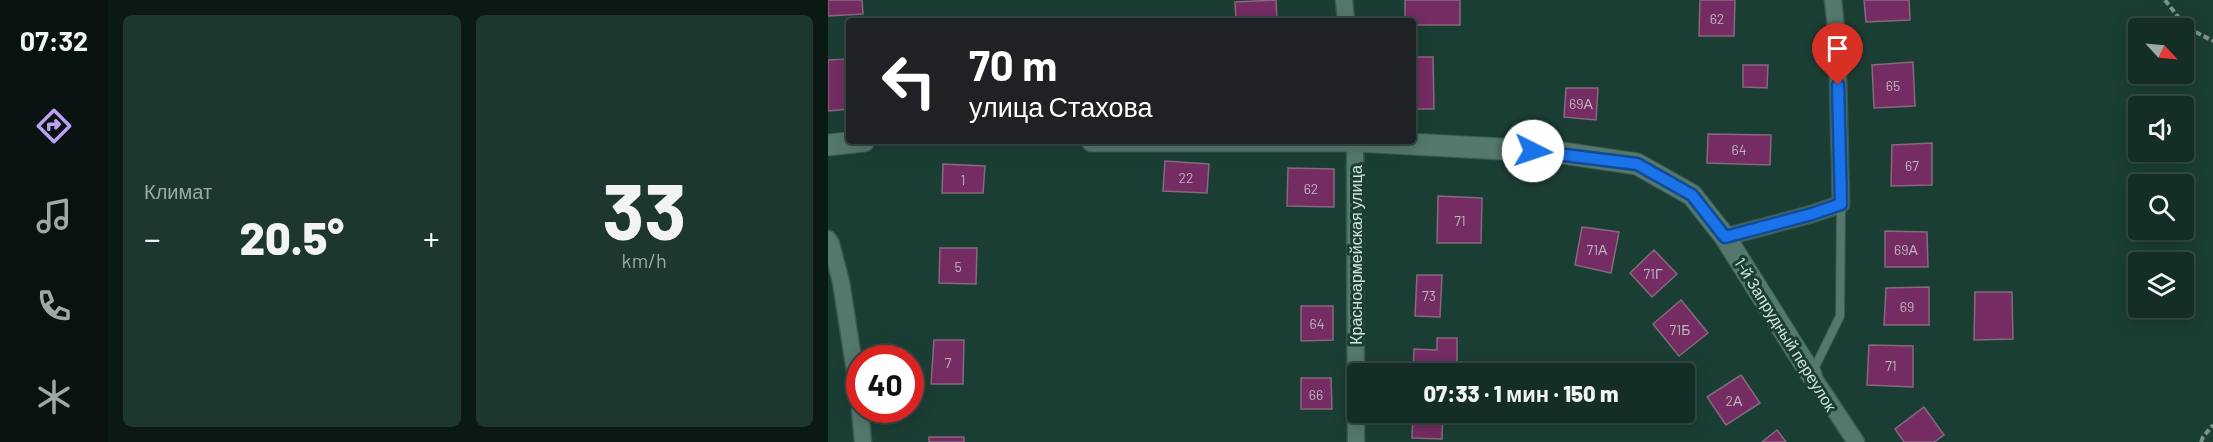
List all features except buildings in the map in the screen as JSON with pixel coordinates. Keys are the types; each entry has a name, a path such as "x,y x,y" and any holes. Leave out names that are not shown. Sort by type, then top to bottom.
{"street":[{"path":"1344,0 1346,18"},
{"path":"1725,237 1841,204 1837,38 1833,0"},
{"path":"828,145 846,143"},
{"name":"Красноармейская улица","path":"1355,144 1356,442"},
{"name":"1-й Запрудный переулок","path":"1410,144 1556,152 1637,164 1692,195 1725,237 1856,442"},
{"path":"828,238 841,282 851,345"},
{"path":"861,423 863,442"}],"lane":[{"path":"1811,374 1840,316 1841,204"}],"path":[{"path":"2165,0 2186,27 2213,41"},
{"path":"2201,442 2213,425"}],"route":[{"path":"1533,151 1556,152 1637,164 1692,195 1725,237 1841,204 1838,85"}]}
